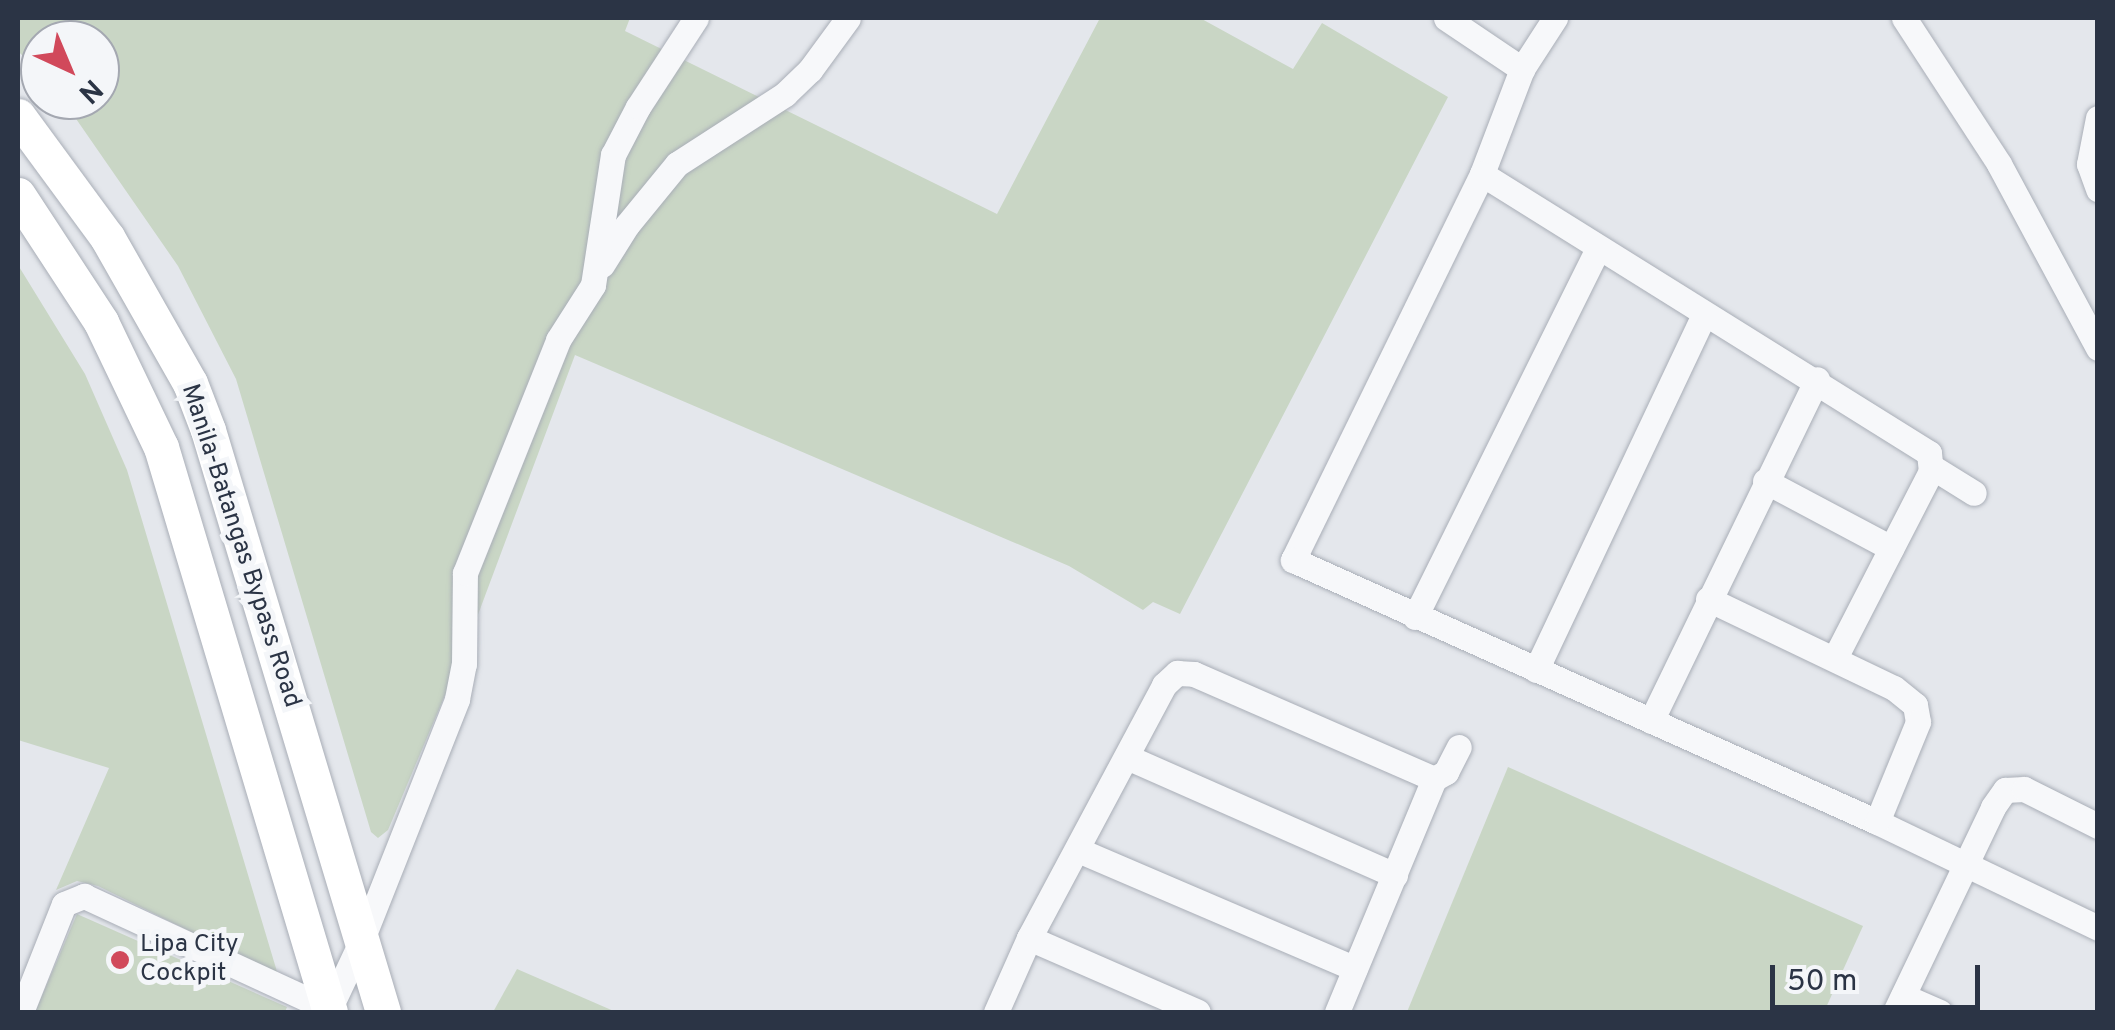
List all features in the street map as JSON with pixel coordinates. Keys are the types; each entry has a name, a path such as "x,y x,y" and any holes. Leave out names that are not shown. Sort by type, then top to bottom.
{"main road":[{"name":"Manila-Batangas Bypass Road","path":"18,116 107,236 190,383 208,430 383,1012"},
{"name":"Manila-Batangas Bypass Road","path":"18,196 101,322 161,447 329,1011"}],"street":[{"path":"21,1012 64,904 84,896 329,1011 362,942 460,689 462,591 470,557 563,329 590,294 597,274 613,155 638,107 696,18"},
{"path":"597,274 627,226 677,164 786,94 821,58 848,18"},
{"path":"1446,18 1522,69"},
{"path":"1555,18 1522,69 1482,174 1292,558 1415,617 1877,822 2098,928"},
{"path":"1904,18 1999,164 2098,348"},
{"path":"2098,118 2090,164 2098,189"},
{"path":"1482,174 1597,250 1817,379 1921,445 1932,458 1932,467 1835,658"},
{"path":"1415,617 1597,250"},
{"path":"1536,670 1704,314"},
{"path":"1651,721 1817,379"},
{"path":"1932,467 1974,492"},
{"path":"1765,481 1891,548"},
{"path":"1708,599 1894,688 1918,710 1918,722 1877,822"},
{"path":"996,1012 1029,938 1164,685 1185,672 1434,779"},
{"path":"1338,1012 1434,779 1446,772 1459,747"},
{"path":"1127,758 1395,875"},
{"path":"1940,1012 1899,1004 1998,798 2013,786 2098,826"},
{"path":"1078,850 1355,969"},
{"path":"1029,938 1198,1012"}],"green space":[{"path":"18,18 630,18 625,31 997,214 1100,18 1200,18 1293,69 1322,23 1448,97 1180,614 1153,602 1143,610 1069,566 575,355 470,636 388,830 378,838 371,832 236,379 178,266 77,120 120,120 120,20 20,20 18,51"},
{"path":"18,265 85,374 127,470 278,975 98,886 77,881 56,890 109,768 18,740"},
{"path":"1508,767 1863,926 1824,1012 1407,1012"},
{"name":"Lipa City Cockpit","path":"77,914 287,1007 285,1012 35,1012"},
{"path":"517,969 616,1012 493,1012"}],"place":[{"name":"Lipa City Cockpit","path":"120,960"}]}
